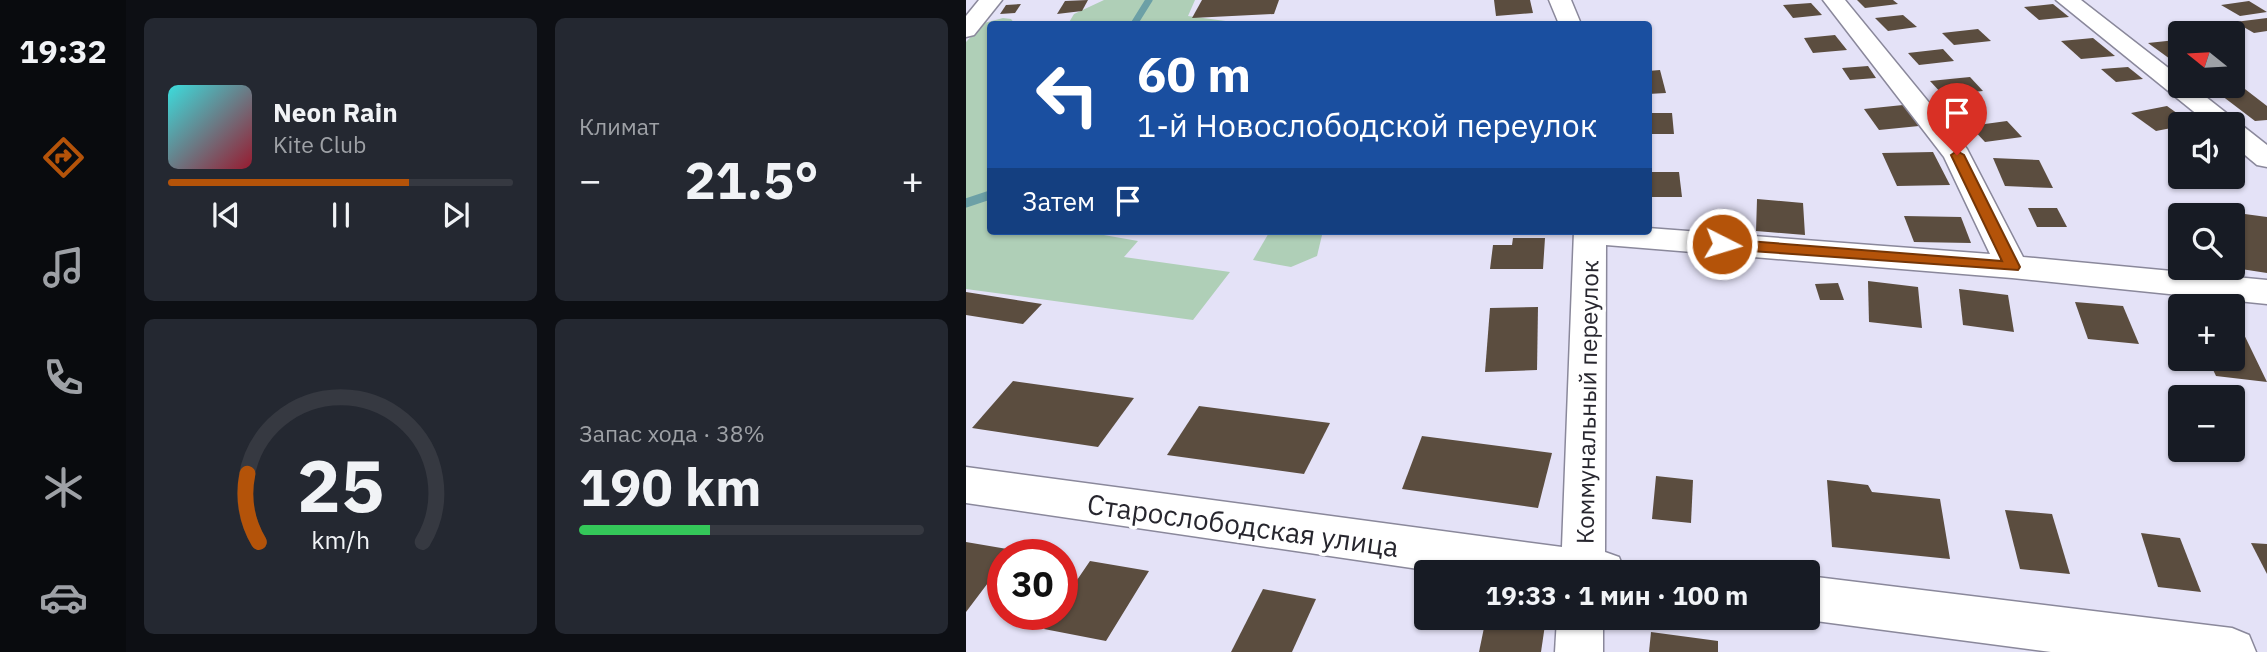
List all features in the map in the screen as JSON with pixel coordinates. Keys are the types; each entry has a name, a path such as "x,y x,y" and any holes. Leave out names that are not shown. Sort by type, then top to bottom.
{"street":[{"path":"1560,0 1569,21"},
{"path":"1834,0 1957,155 2012,267"},
{"path":"2067,0 2210,112"},
{"path":"966,7 990,2"},
{"path":"966,30 990,2"},
{"path":"2245,141 2267,159"},
{"name":"Коммунальный переулок","path":"1590,235 1590,560"},
{"path":"1626,235 2012,267 2267,292"},
{"name":"Старослободская улица","path":"966,485 1501,560"},
{"path":"1820,600 2232,652"},
{"path":"1578,652 1579,630"}],"green space":[{"path":"1104,0 1195,0 1188,16 1226,21 1070,21 1074,14"},
{"path":"1003,18 1013,21 992,21"},
{"path":"987,22 987,235 1104,235 1138,241 1124,257 1230,272 1193,320 966,289 966,42"},
{"path":"1268,235 1322,235 1317,256 1291,267 1253,260"}],"building":[{"path":"1088,0 1082,11 1057,14 1065,1"},
{"path":"1202,0 1279,0 1274,14 1192,18"},
{"path":"1494,0 1530,0 1533,13 1496,16"},
{"path":"1857,0 1893,0 1898,4 1865,8"},
{"path":"2249,1 2267,12 2240,16 2221,5"},
{"path":"1811,3 1822,15 1793,18 1783,5"},
{"path":"1021,4 1015,13 1000,14 1006,5"},
{"path":"2053,4 2069,17 2039,20 2024,7"},
{"path":"1903,15 1917,27 1888,31 1875,18"},
{"path":"2267,18 2267,31 2254,33 2245,28 2243,21"},
{"path":"1978,29 1991,41 1954,45 1942,33"},
{"path":"1835,35 1847,50 1813,53 1804,38"},
{"path":"2093,38 2115,56 2081,59 2061,41"},
{"path":"2168,41 2168,57 2148,43"},
{"path":"1943,49 1954,61 1919,65 1908,53"},
{"path":"1868,66 1876,78 1850,80 1842,68"},
{"path":"2128,67 2143,79 2116,82 2101,69"},
{"path":"1660,70 1666,93 1652,94 1652,71"},
{"path":"1970,77 1983,91 1943,95 1930,81"},
{"path":"2245,89 2267,106 2267,120 2255,121 2225,98 2245,98"},
{"path":"1903,105 1919,126 1879,130 1864,109"},
{"path":"2167,106 2175,112 2168,112 2168,129 2156,131 2131,113"},
{"path":"1652,113 1672,113 1674,134 1652,134"},
{"path":"2007,121 2022,137 1985,142 1970,126"},
{"path":"1933,152 1950,185 1897,186 1882,153"},
{"path":"1993,158 2039,160 2053,188 2005,186"},
{"path":"1652,172 1679,172 1682,197 1652,197"},
{"path":"1757,199 1803,203 1805,235 1756,231"},
{"path":"2028,208 2057,208 2067,227 2037,227"},
{"path":"2245,214 2267,217 2267,273 2245,270"},
{"path":"1904,216 1961,217 1971,243 1914,242"},
{"path":"1513,238 1545,238 1543,269 1490,269 1493,245 1512,245"},
{"path":"1868,281 1918,287 1922,328 1869,322"},
{"path":"1838,283 1844,300 1820,300 1815,284"},
{"path":"1959,289 2008,295 2014,332 1963,325"},
{"path":"966,292 1042,304 1023,324 966,315"},
{"path":"2075,302 2123,306 2139,344 2088,339"},
{"path":"1538,307 1537,370 1485,372 1490,308"},
{"path":"2245,337 2267,382 2216,376 2214,371 2245,371"},
{"path":"1013,381 1134,398 1098,447 972,428"},
{"path":"1199,406 1330,423 1304,474 1167,455"},
{"path":"1422,436 1552,453 1538,508 1402,489"},
{"path":"1656,476 1693,480 1691,523 1652,519"},
{"path":"1827,480 1868,485 1872,492 1940,499 1950,559 1832,547"},
{"path":"2005,510 2052,514 2070,574 2020,569"},
{"path":"2141,533 2180,538 2201,592 2158,587"},
{"path":"966,542 987,546 987,584 966,612"},
{"path":"2251,543 2267,544 2267,574"},
{"path":"1090,561 1149,571 1106,641 1049,630 1078,630 1078,579"},
{"path":"1263,589 1316,599 1292,652 1231,652"},
{"path":"1484,630 1544,630 1541,652 1479,652"},
{"path":"1651,632 1718,641 1718,652 1649,652"}],"waterway":[{"path":"1136,21 1149,0"},
{"path":"966,203 987,196"}],"route":[{"path":"1722,244 2012,267 1957,155"}]}
